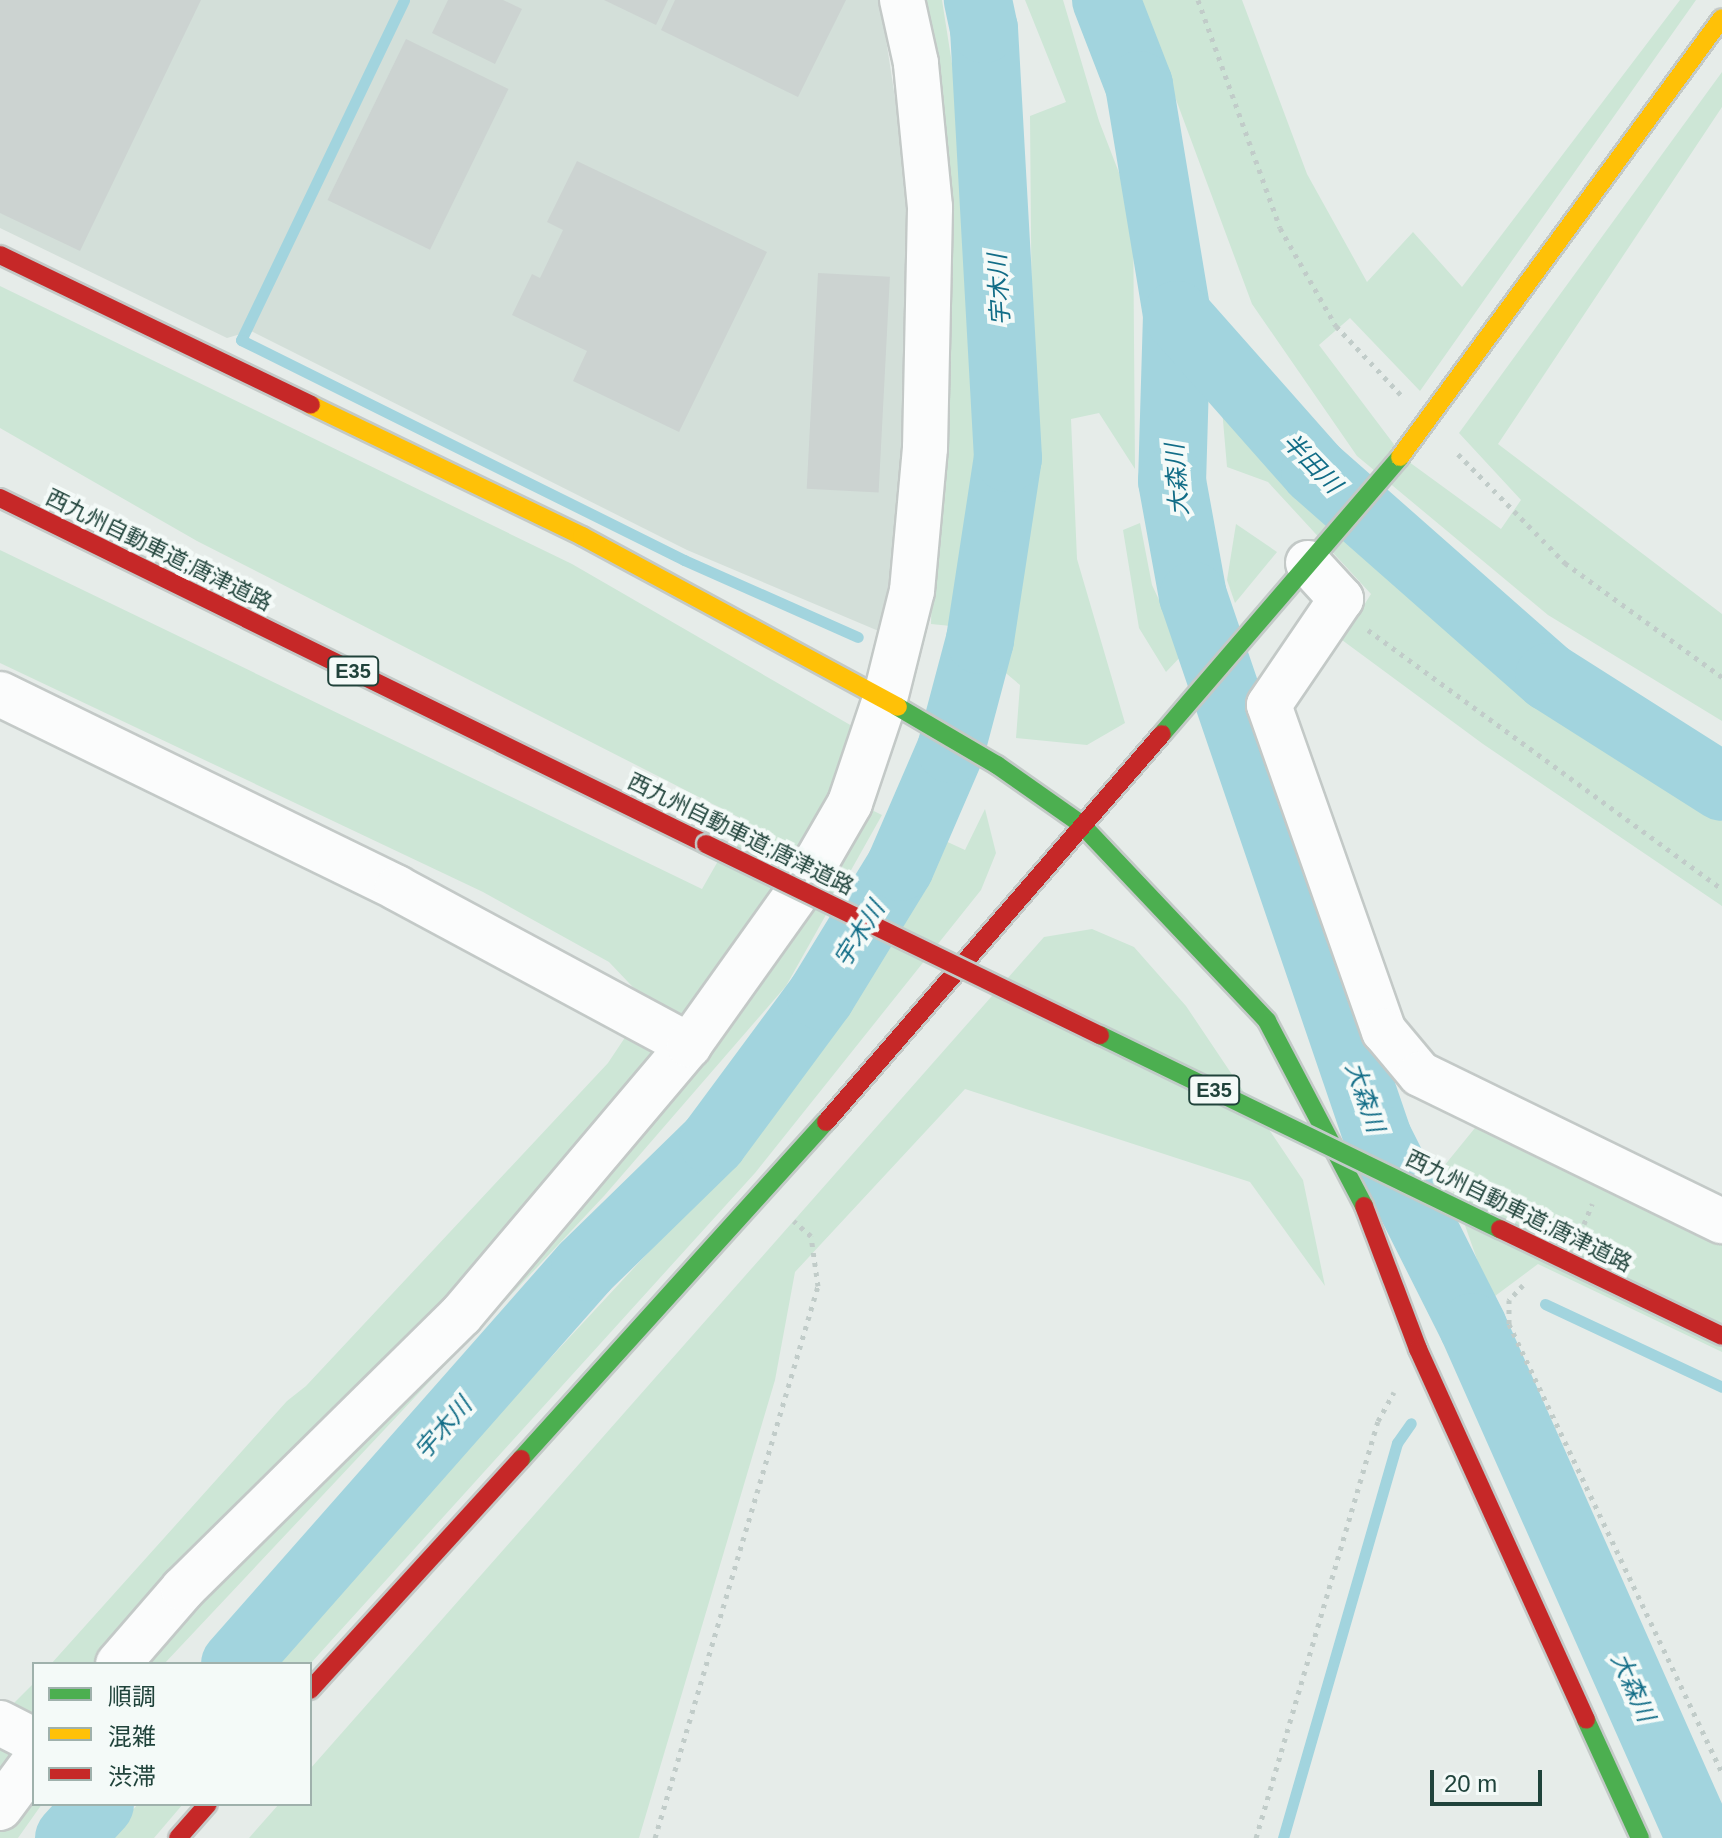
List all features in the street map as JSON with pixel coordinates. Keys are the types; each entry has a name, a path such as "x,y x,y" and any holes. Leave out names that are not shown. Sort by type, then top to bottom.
{"main road":[{"path":"312,1688 764,1194 1429,424 1722,18"},
{"path":"0,255 582,536 885,699 997,765 1081,824 1267,1021 1364,1206 1418,1349 1640,1838"},
{"name":"西九州自動車道;唐津道路","path":"0,498 1722,1336"},
{"path":"178,1838 206,1806"}],"street":[{"path":"120,1662 183,1589 461,1315 689,1045 801,888 843,815 885,699 912,591 925,448 930,207 916,63 902,0"},
{"path":"1315,555 1341,599 1269,705 1384,1031 1420,1074 1722,1221"},
{"path":"0,694 397,888 689,1045"},
{"path":"0,1723 32,1739"},
{"path":"0,1808 32,1765"}],"path":[{"path":"1198,0 1280,228 1336,326 1565,563 1722,677"},
{"path":"1341,599 1374,638 1722,889"},
{"path":"655,1838 818,1286 811,1236 764,1194"},
{"path":"1533,1283 1522,1285 1509,1300 1509,1324 1722,1772"},
{"path":"1256,1838 1378,1421 1418,1349"}],"shaded area":[{"path":"0,0 880,0 908,183 909,449 881,632 687,550 251,331 227,338 0,228"}],"green space":[{"path":"915,0 942,0 976,217 974,473 951,626 931,624 936,432"},
{"path":"1025,0 1063,0 1099,121 1133,209 1135,469 1099,413 1071,419 1077,559 1125,723 1087,745 1016,738 1020,685 1001,669 1033,463 1030,116 1066,102"},
{"path":"1139,0 1242,0 1307,174 1367,282 1413,232 1462,287 1680,0 1696,0 1420,391 1350,318 1319,345 1405,459 1501,529 1521,500 1459,433 1722,72 1722,107 1498,444 1722,614 1722,721 1548,615 1357,456 1252,304"},
{"path":"0,286 572,564 852,726 839,794 882,815 786,986 604,1196 166,1662 53,1662 287,1401 306,1386 608,1063 648,1003 609,962 483,892 0,663 0,550 702,889 742,819 197,541 0,428"},
{"path":"1243,405 1284,477 1429,616 1722,821 1722,906 1483,744 1342,640 1371,594 1268,482 1227,467 1222,409"},
{"path":"1140,523 1152,585 1184,653 1166,672 1139,628 1123,530"},
{"path":"1236,524 1277,552 1235,603 1227,580"},
{"path":"985,809 996,853 981,890 755,1173 312,1662 269,1662 682,1216 849,1011 941,839 965,850"},
{"path":"1092,929 1134,947 1186,1006 1303,1180 1325,1286 1250,1182 965,1089 795,1272 775,1380 639,1838 249,1838 277,1806 312,1806 312,1767 1044,937"},
{"path":"1479,1123 1722,1242 1722,1352 1538,1264 1491,1299 1444,1166"},
{"path":"32,1685 32,1806 41,1806 18,1838 0,1838 0,1717"},
{"path":"136,1806 181,1806 154,1838 108,1838"}],"building":[{"path":"0,0 201,0 80,251 0,213"},
{"path":"448,0 503,0 522,9 495,64 432,33"},
{"path":"604,0 668,0 656,25"},
{"path":"675,0 846,0 798,97 661,30"},
{"path":"406,39 508,89 430,250 328,200"},
{"path":"577,161 767,252 679,432 573,381 587,351 512,315 532,274 540,278 563,230 547,222"},
{"path":"818,273 890,277 879,492 807,489"}],"waterway":[{"path":"404,0 241,340 684,560 858,637"},
{"name":"宇木川","path":"237,1662 585,1267 713,1142 821,996 900,867 951,749 980,640 1008,458 984,29 978,0"},
{"name":"大森川","path":"1106,0 1139,85 1177,315 1172,481 1193,596 1378,1138 1473,1327 1700,1838"},
{"name":"半田川","path":"1177,315 1315,471 1549,677 1722,787"},
{"path":"1545,1304 1722,1387"},
{"path":"1283,1838 1397,1443 1411,1423"},
{"name":"宇木川","path":"69,1838 98,1806"}],"traffic: fast":[{"path":"1162,734 1400,457"},
{"path":"898,707 997,765 1081,824 1267,1021 1364,1206"},
{"path":"1100,1035 1500,1229"},
{"path":"521,1459 826,1122"},
{"path":"1586,1720 1640,1838"}],"traffic: slow":[{"path":"1400,457 1722,18"},
{"path":"311,405 582,536 898,707"}],"traffic: jam":[{"path":"0,255 311,405"},
{"path":"0,498 706,844"},
{"path":"826,1122 1162,734"},
{"path":"706,844 1100,1035"},
{"path":"1364,1206 1418,1349 1586,1720"},
{"path":"1500,1229 1722,1336"},
{"path":"312,1688 521,1459"},
{"path":"178,1838 206,1806"}]}
